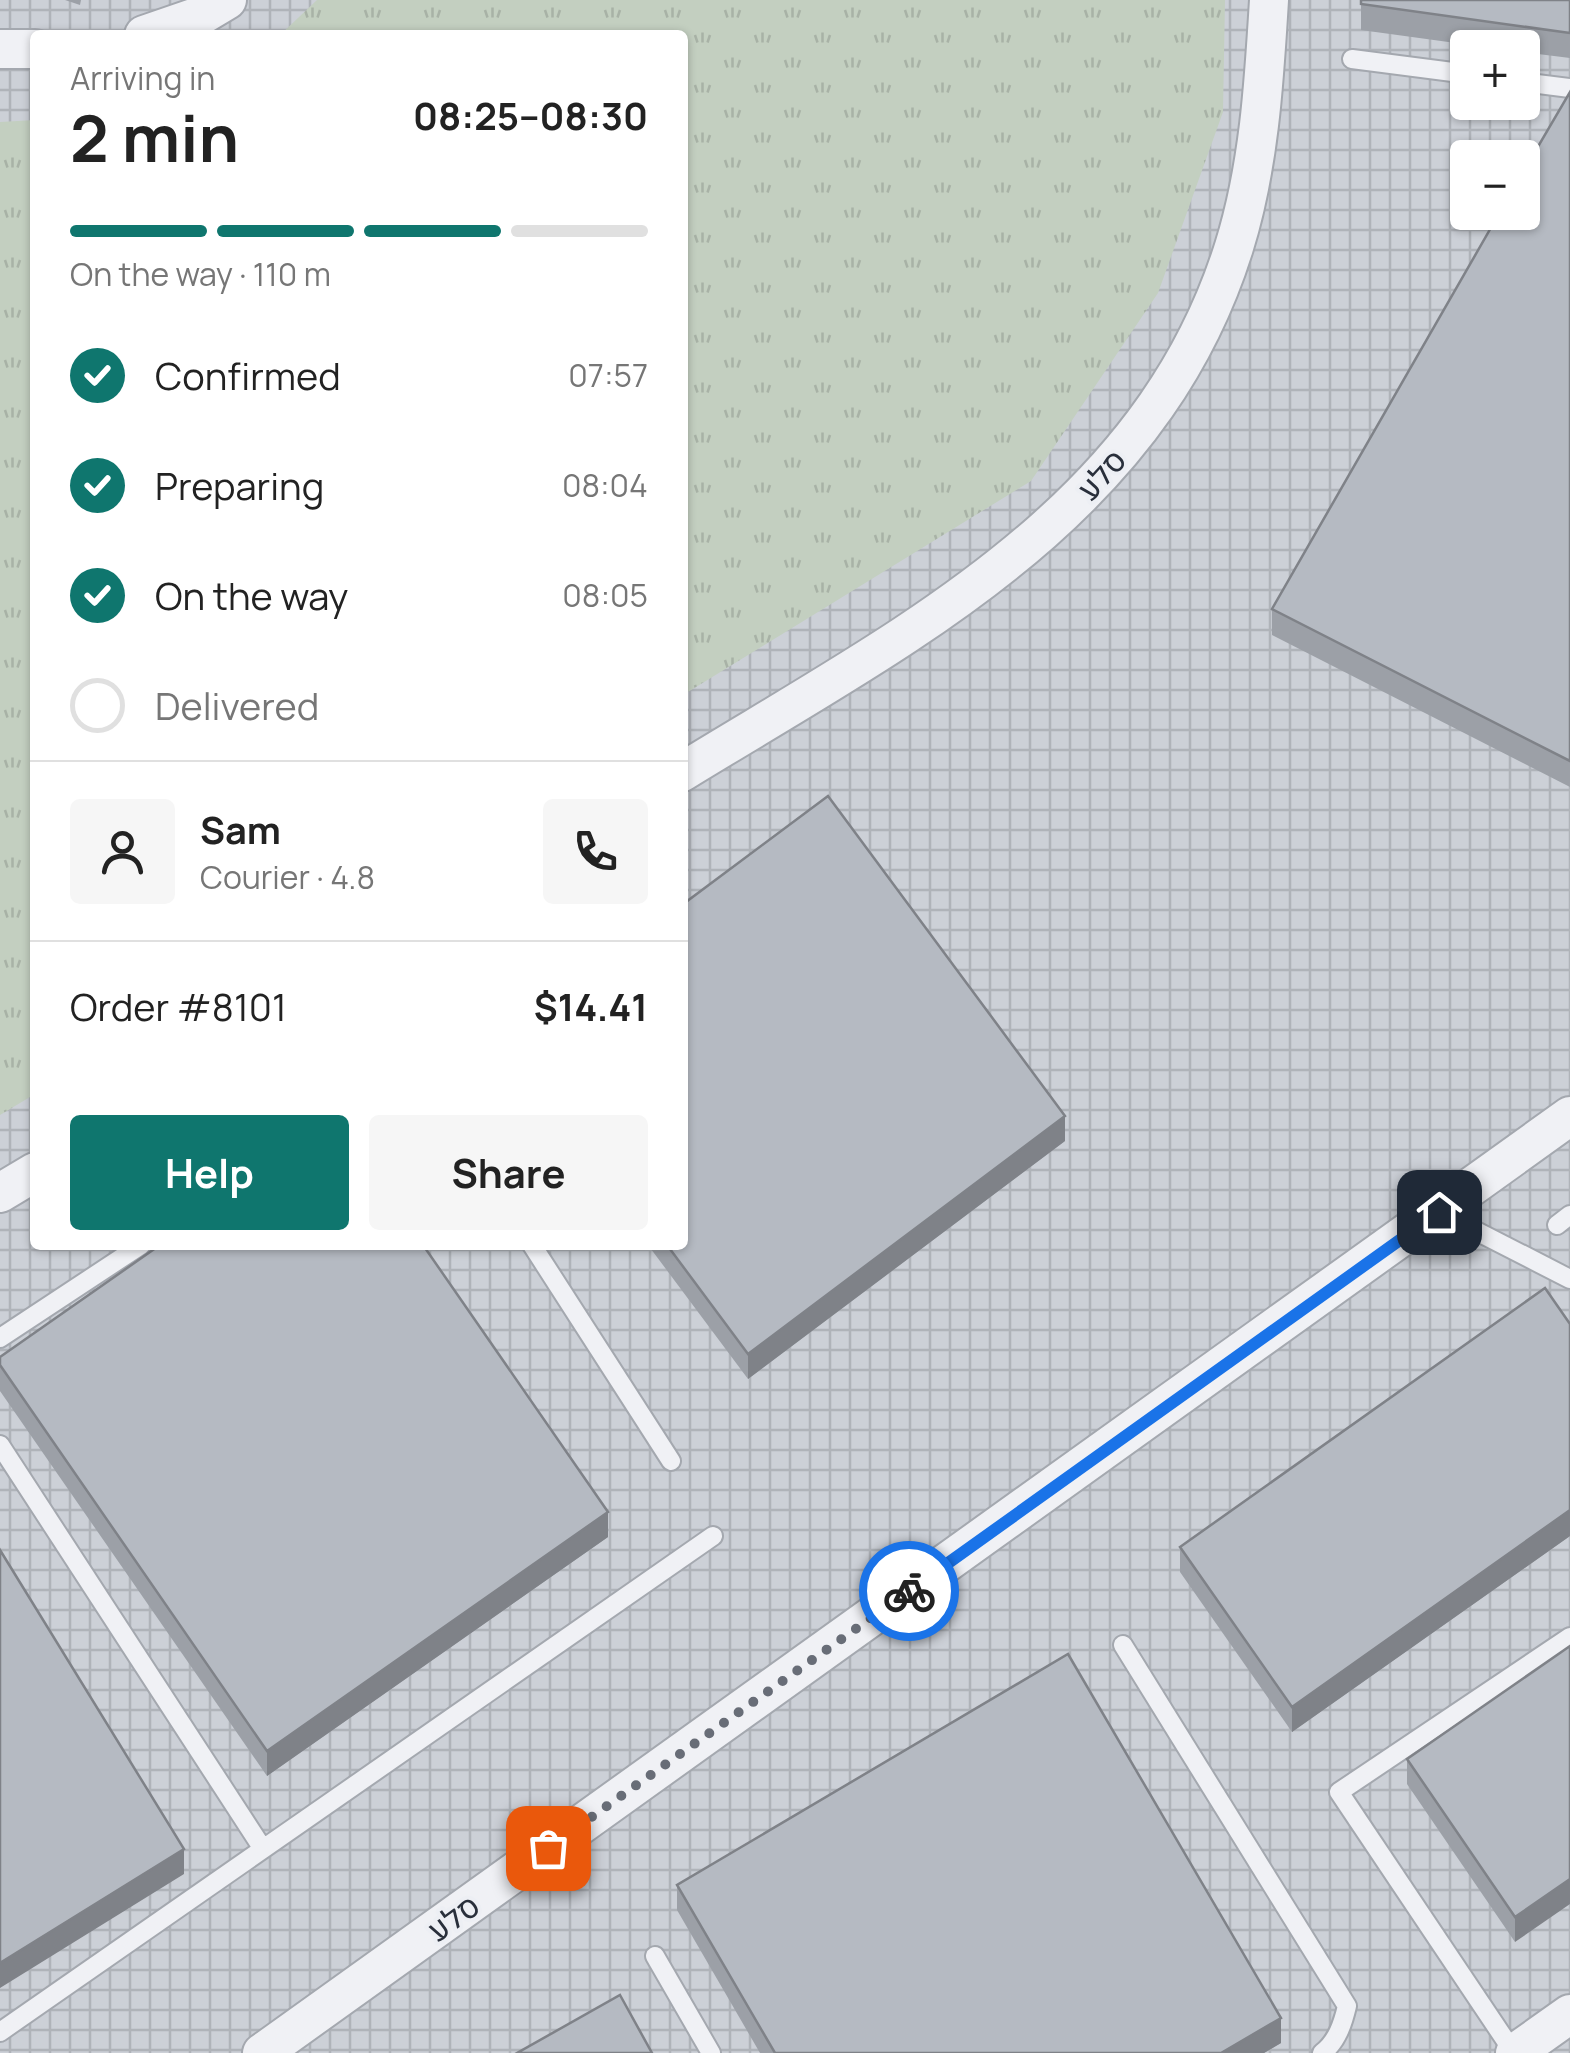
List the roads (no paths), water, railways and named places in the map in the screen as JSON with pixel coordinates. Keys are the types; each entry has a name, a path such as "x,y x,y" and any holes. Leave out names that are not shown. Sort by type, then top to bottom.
{"street":[{"path":"158,30 202,15 228,0"},
{"name":"סלע","path":"688,768 937,616 984,582 1072,507 1112,465 1148,418 1182,367 1234,247 1252,178 1263,100 1269,0"},
{"path":"0,49 30,49"},
{"name":"סלע","path":"262,2053 1570,1116"},
{"path":"0,1193 30,1175"},
{"path":"1515,2053 1570,2014"}],"lane":[{"path":"1352,59 1450,72"},
{"path":"1540,84 1570,88"},
{"path":"1439,1212 1570,1279"},
{"path":"0,1338 133,1250"},
{"path":"535,1250 671,1461"},
{"path":"0,1445 263,1850"},
{"path":"0,2032 713,1536"},
{"path":"1515,2053 1338,1792 1570,1638"},
{"path":"1123,1644 1347,2006 1342,2025 1328,2050 1322,2053"},
{"path":"655,1956 711,2053"}]}
